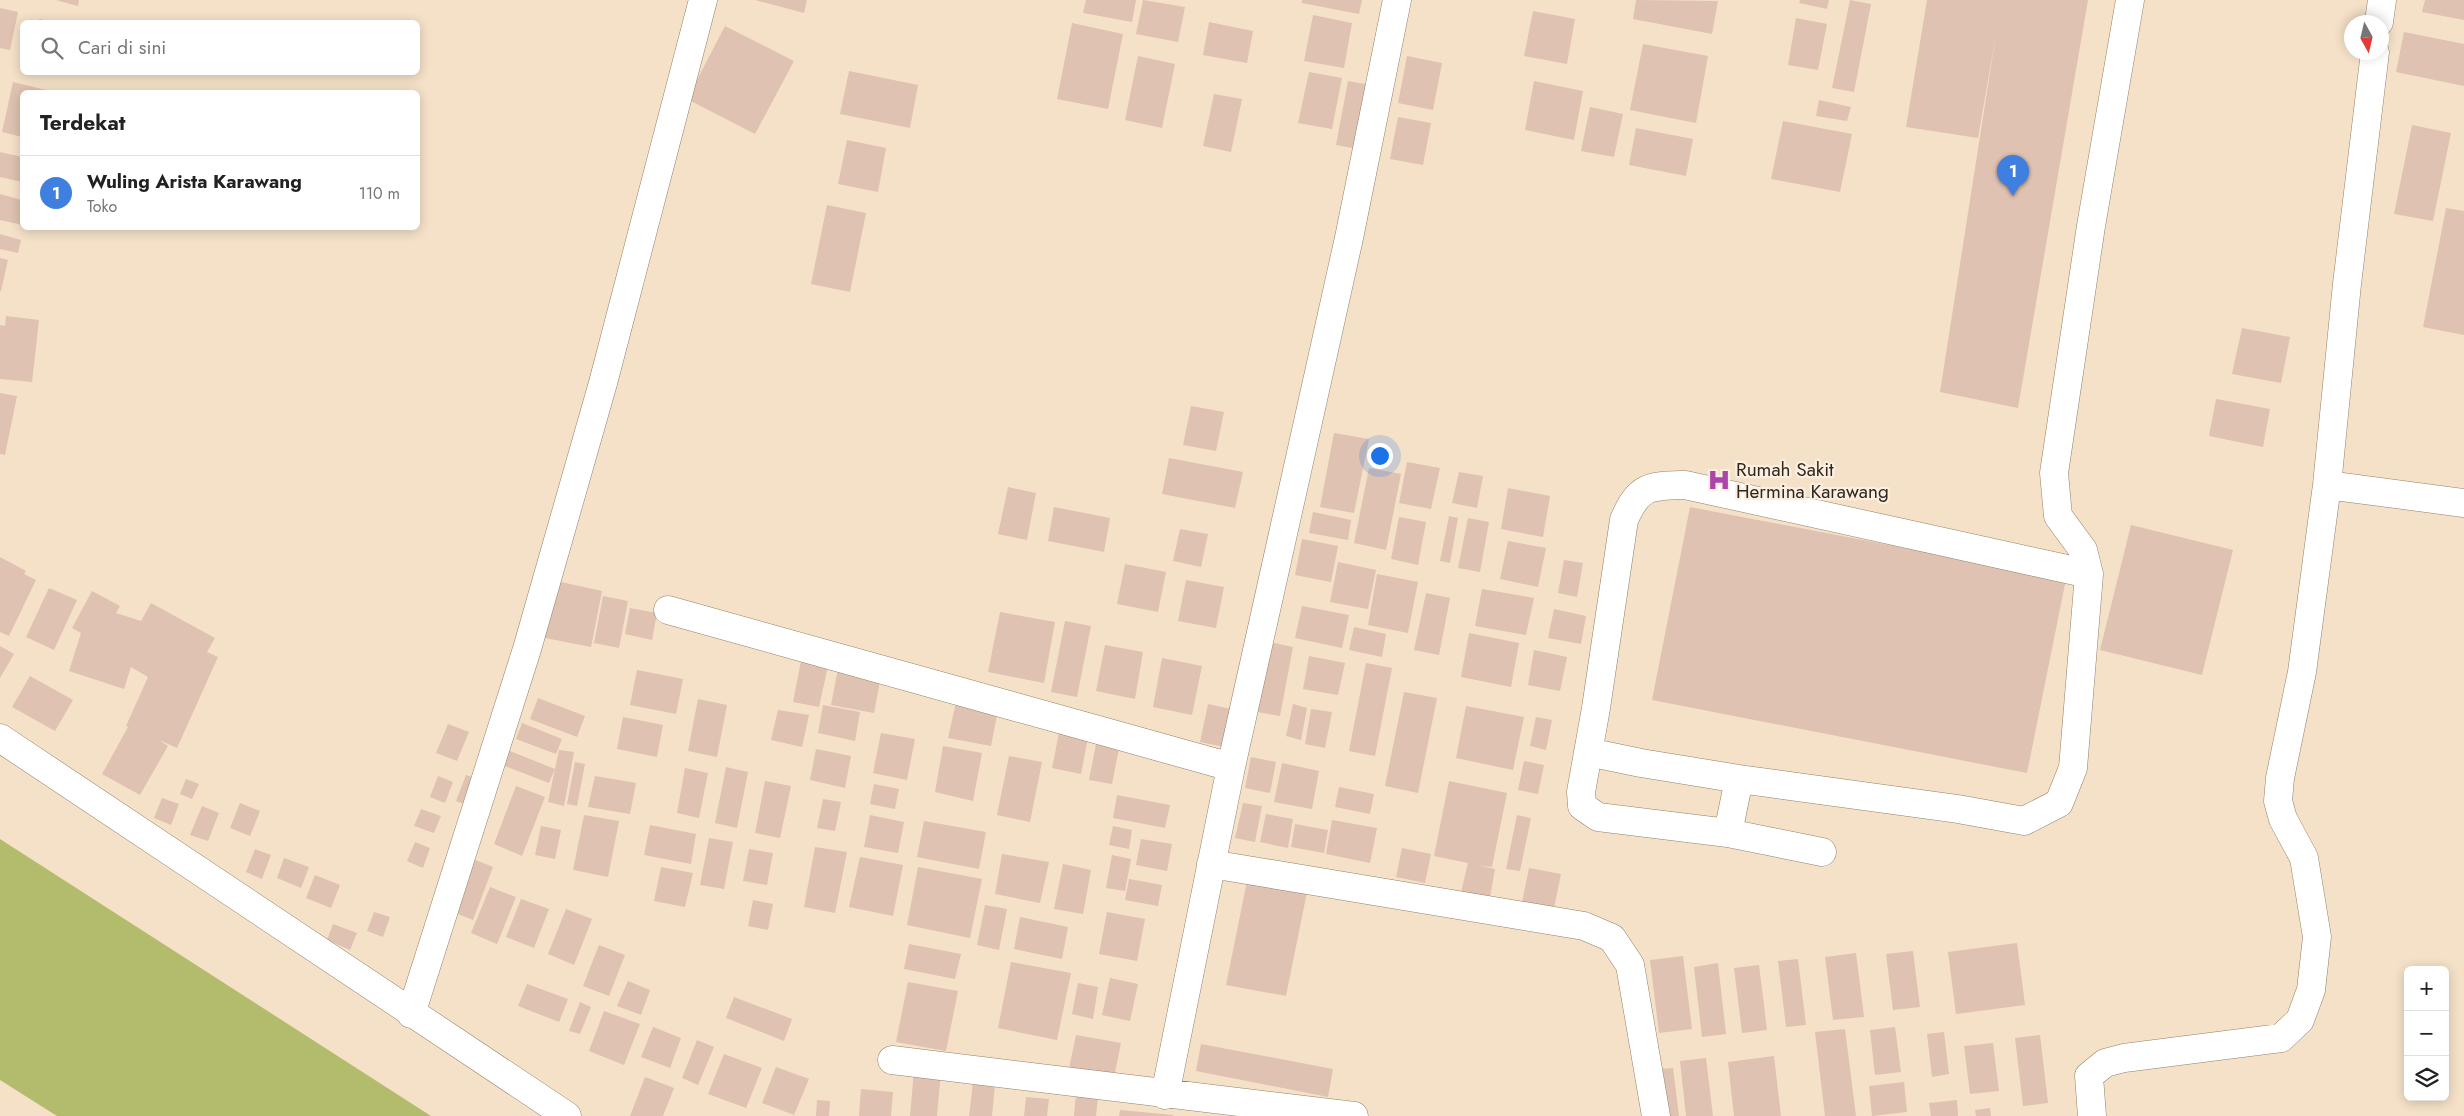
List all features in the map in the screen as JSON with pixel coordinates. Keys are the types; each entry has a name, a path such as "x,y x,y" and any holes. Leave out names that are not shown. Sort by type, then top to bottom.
{"street":[{"path":"411,1014 530,639 603,383 703,0"},
{"path":"1165,1095 1231,767 1350,238 1397,0"},
{"path":"1588,752 1739,779 1958,809 2024,821 2059,803 2073,768 2089,574 2083,550 2058,516 2054,472 2091,226 2130,0"},
{"path":"2380,15 2382,0"},
{"path":"2092,1116 2089,1076 2105,1063 2124,1058 2281,1038 2300,1020 2312,990 2317,937 2304,858 2283,819 2278,801 2280,778 2302,672 2327,485 2347,284 2374,60"},
{"path":"1822,852 1728,833 1598,817 1582,806 1581,792 1624,520 1633,500 1652,486 1685,485 2089,574"},
{"path":"2327,485 2464,503"},
{"path":"668,610 1231,767"},
{"path":"0,738 566,1116"},
{"path":"1728,833 1739,779"},
{"path":"1211,864 1584,926 1612,938 1630,965 1656,1116"},
{"path":"892,1060 1165,1095 1354,1116"}],"shaded area":[{"path":"0,839 431,1116 57,1116 0,1080"}],"building":[{"path":"56,0 79,0 78,6"},
{"path":"755,0 807,0 804,13"},
{"path":"1086,0 1136,0 1132,22 1083,13"},
{"path":"1143,0 1185,7 1178,42 1136,34"},
{"path":"1302,0 1362,0 1359,14 1302,3"},
{"path":"1636,0 1718,1 1712,34 1633,19"},
{"path":"1800,0 1829,0 1827,9 1799,3"},
{"path":"1850,0 1871,4 1854,92 1832,88"},
{"path":"1927,0 2088,0 2018,408 1940,392 1996,34 1978,138 1906,127"},
{"path":"2425,0 2464,0 2464,20 2422,12"},
{"path":"0,8 18,12 10,50 0,48"},
{"path":"1533,11 1575,19 1567,64 1524,56"},
{"path":"1313,15 1352,23 1344,68 1304,61"},
{"path":"1796,18 1827,24 1818,70 1788,65"},
{"path":"1209,22 1253,31 1247,63 1203,55"},
{"path":"1072,23 1123,34 1108,109 1057,99"},
{"path":"725,26 794,61 755,134 687,99"},
{"path":"2404,32 2464,44 2464,86 2396,72"},
{"path":"1643,44 1708,56 1696,123 1630,110"},
{"path":"1138,56 1175,64 1162,128 1125,120"},
{"path":"1407,56 1442,63 1433,110 1398,103"},
{"path":"849,71 918,85 910,128 840,114"},
{"path":"1309,72 1342,78 1332,129 1298,123"},
{"path":"1348,81 1376,86 1363,150 1336,145"},
{"path":"1534,81 1583,91 1574,140 1525,130"},
{"path":"13,82 46,90 20,90 20,136 2,132"},
{"path":"1214,94 1242,99 1231,152 1203,146"},
{"path":"1819,100 1851,107 1847,121 1816,116"},
{"path":"1590,107 1623,114 1614,157 1581,151"},
{"path":"1398,117 1431,123 1423,165 1390,159"},
{"path":"1783,121 1852,134 1840,192 1771,179"},
{"path":"2412,125 2451,133 2433,221 2394,214"},
{"path":"1636,128 1693,139 1686,176 1629,165"},
{"path":"847,140 886,148 878,192 838,184"},
{"path":"0,152 20,157 20,182 0,177"},
{"path":"0,194 20,199 20,225 0,220"},
{"path":"827,205 866,213 850,292 811,284"},
{"path":"2446,208 2464,211 2464,335 2423,327"},
{"path":"0,234 21,240 18,253 0,249"},
{"path":"0,258 8,260 1,291 0,291"},
{"path":"6,316 39,320 32,382 0,379 0,325 5,326"},
{"path":"2242,328 2290,337 2281,383 2232,374"},
{"path":"0,393 17,396 5,455 0,454"},
{"path":"2216,399 2270,409 2263,447 2209,436"},
{"path":"1191,406 1224,412 1216,451 1183,445"},
{"path":"1334,433 1369,439 1354,513 1320,507"},
{"path":"1169,458 1243,472 1235,508 1162,494"},
{"path":"1407,462 1440,468 1431,509 1399,503"},
{"path":"1369,468 1401,474 1386,550 1354,543"},
{"path":"1459,472 1483,476 1477,508 1452,503"},
{"path":"1008,487 1036,493 1027,540 998,534"},
{"path":"1508,488 1550,496 1543,537 1501,529"},
{"path":"1054,507 1110,518 1104,552 1048,541"},
{"path":"1690,507 2066,579 2027,773 1652,700"},
{"path":"1313,512 1351,520 1348,540 1309,533"},
{"path":"1449,516 1458,518 1450,563 1440,561"},
{"path":"1399,517 1426,522 1418,565 1391,559"},
{"path":"1468,518 1489,522 1480,572 1458,568"},
{"path":"2131,525 2233,550 2202,675 2100,650"},
{"path":"1180,529 1208,534 1201,567 1173,561"},
{"path":"1302,539 1338,546 1331,582 1295,575"},
{"path":"1508,541 1546,548 1538,587 1500,579"},
{"path":"0,557 26,571 24,574 36,580 9,636 0,632"},
{"path":"1564,560 1583,563 1577,597 1558,593"},
{"path":"1338,562 1376,570 1368,609 1330,602"},
{"path":"1125,564 1166,572 1158,612 1117,604"},
{"path":"1377,574 1418,582 1408,633 1368,625"},
{"path":"552,580 602,591 591,647 540,637"},
{"path":"1186,580 1224,587 1216,628 1178,621"},
{"path":"49,588 77,600 54,650 26,637"},
{"path":"1482,589 1534,598 1526,635 1475,626"},
{"path":"92,591 120,606 116,613 141,621 151,603 215,638 207,652 218,657 177,748 159,740 168,746 140,795 102,774 128,727 126,726 148,677 131,667 124,689 69,671 81,633 72,628"},
{"path":"1426,593 1450,598 1439,655 1414,650"},
{"path":"603,596 628,601 619,648 594,643"},
{"path":"1302,606 1349,615 1342,648 1295,638"},
{"path":"630,608 657,613 652,640 625,634"},
{"path":"1554,609 1586,616 1581,644 1548,638"},
{"path":"1000,612 1055,622 1044,683 988,672"},
{"path":"1065,621 1091,626 1077,697 1051,692"},
{"path":"1354,627 1386,634 1382,657 1349,650"},
{"path":"1469,633 1519,643 1511,687 1461,677"},
{"path":"1270,642 1293,647 1280,716 1257,712"},
{"path":"1105,645 1143,652 1135,699 1096,691"},
{"path":"0,646 14,654 0,678"},
{"path":"1534,650 1567,657 1560,691 1528,685"},
{"path":"1309,656 1345,663 1338,695 1303,689"},
{"path":"1162,658 1202,666 1192,715 1153,707"},
{"path":"801,661 828,666 819,707 793,702"},
{"path":"1366,663 1392,668 1375,756 1349,751"},
{"path":"838,668 881,676 874,713 831,705"},
{"path":"637,670 683,679 676,714 630,705"},
{"path":"30,676 73,700 55,731 12,707"},
{"path":"1404,692 1437,698 1418,793 1385,786"},
{"path":"538,698 585,716 577,737 530,719"},
{"path":"698,699 727,705 717,757 688,751"},
{"path":"956,702 998,710 991,746 948,738"},
{"path":"1208,704 1231,709 1224,747 1200,742"},
{"path":"1293,704 1307,708 1301,740 1286,736"},
{"path":"823,705 860,712 855,741 818,733"},
{"path":"1466,706 1524,717 1513,770 1456,758"},
{"path":"1311,709 1332,712 1325,748 1305,744"},
{"path":"778,710 809,715 802,747 771,740"},
{"path":"623,717 663,725 657,757 617,749"},
{"path":"1536,717 1552,720 1546,750 1530,746"},
{"path":"522,723 562,739 556,754 516,739"},
{"path":"448,724 469,732 457,761 436,753"},
{"path":"1060,728 1089,733 1081,774 1052,768"},
{"path":"881,733 915,739 907,780 873,773"},
{"path":"1097,739 1120,743 1112,784 1089,780"},
{"path":"943,746 982,753 973,801 935,792"},
{"path":"500,747 555,769 549,783 494,762"},
{"path":"816,749 851,756 845,788 810,780"},
{"path":"559,750 574,752 564,806 548,802"},
{"path":"1009,756 1042,762 1030,822 997,815"},
{"path":"1251,757 1276,762 1270,793 1245,788"},
{"path":"1524,761 1544,765 1538,794 1518,790"},
{"path":"575,762 585,764 577,806 567,804"},
{"path":"1282,763 1319,771 1312,809 1274,802"},
{"path":"726,767 748,772 737,828 715,823"},
{"path":"685,768 708,773 699,818 677,813"},
{"path":"466,775 480,780 470,806 456,801"},
{"path":"438,776 453,782 445,803 430,797"},
{"path":"595,776 636,783 630,814 588,807"},
{"path":"186,779 199,784 192,799 180,794"},
{"path":"765,781 791,786 780,838 755,833"},
{"path":"1449,781 1507,793 1492,867 1478,865 1495,869 1490,897 1461,892 1468,863 1434,856"},
{"path":"874,784 899,789 895,809 870,804"},
{"path":"516,786 545,797 522,856 494,844"},
{"path":"1339,787 1374,794 1370,814 1335,807"},
{"path":"1117,795 1170,805 1165,828 1113,818"},
{"path":"162,798 179,804 171,825 154,818"},
{"path":"823,799 841,802 835,831 817,828"},
{"path":"240,803 260,811 250,836 230,828"},
{"path":"1243,803 1262,806 1255,842 1235,838"},
{"path":"202,806 219,813 208,841 190,835"},
{"path":"421,809 441,816 434,833 414,826"},
{"path":"1266,814 1293,819 1288,848 1260,842"},
{"path":"584,815 619,821 608,877 573,870"},
{"path":"870,815 904,822 898,853 864,847"},
{"path":"1517,815 1531,818 1520,871 1506,869"},
{"path":"1332,820 1377,828 1370,863 1326,854"},
{"path":"924,821 986,832 979,869 917,857"},
{"path":"1295,824 1328,830 1324,853 1291,847"},
{"path":"650,825 696,834 691,864 644,855"},
{"path":"541,826 561,830 555,859 535,855"},
{"path":"1113,826 1132,830 1129,849 1109,845"},
{"path":"709,838 733,842 724,889 700,885"},
{"path":"1141,839 1172,844 1167,871 1136,865"},
{"path":"415,842 430,848 423,868 407,861"},
{"path":"815,847 847,852 835,913 804,907"},
{"path":"1402,848 1431,854 1425,883 1396,877"},
{"path":"255,849 271,855 262,879 246,872"},
{"path":"749,849 773,853 767,885 743,881"},
{"path":"1002,854 1049,862 1040,903 995,894"},
{"path":"1112,855 1131,859 1125,891 1106,888"},
{"path":"468,857 493,867 473,920 448,910"},
{"path":"860,857 903,865 893,916 849,907"},
{"path":"284,858 309,867 301,888 277,878"},
{"path":"1063,864 1091,870 1083,914 1054,909"},
{"path":"661,867 693,873 685,907 654,901"},
{"path":"918,867 982,879 970,938 907,925"},
{"path":"1529,868 1561,874 1554,908 1522,902"},
{"path":"315,875 340,885 331,908 306,898"},
{"path":"1248,876 1308,887 1286,996 1226,985"},
{"path":"1129,879 1162,885 1158,906 1125,900"},
{"path":"490,887 516,897 497,944 471,933"},
{"path":"521,899 549,909 534,948 506,937"},
{"path":"753,900 773,904 768,930 748,926"},
{"path":"985,905 1007,909 999,950 977,945"},
{"path":"566,909 592,919 574,965 548,954"},
{"path":"374,912 390,917 383,937 367,931"},
{"path":"1107,912 1145,919 1137,961 1099,954"},
{"path":"1020,917 1068,927 1062,959 1014,949"},
{"path":"333,924 357,933 350,950 327,940"},
{"path":"2017,943 2025,1005 1956,1014 1948,952"},
{"path":"909,944 961,954 955,979 904,969"},
{"path":"599,945 625,955 609,996 583,986"},
{"path":"1913,951 1920,1007 1893,1010 1886,954"},
{"path":"1856,953 1864,1017 1833,1020 1825,957"},
{"path":"1683,956 1692,1029 1659,1033 1650,960"},
{"path":"1798,959 1806,1025 1786,1027 1778,961"},
{"path":"1011,962 1071,973 1057,1040 998,1028"},
{"path":"1718,963 1726,1034 1702,1037 1694,967"},
{"path":"1759,965 1767,1030 1742,1033 1734,968"},
{"path":"1110,978 1138,984 1130,1021 1102,1015"},
{"path":"628,981 650,990 641,1015 617,1006"},
{"path":"908,982 958,991 946,1051 896,1042"},
{"path":"1078,983 1098,987 1093,1019 1072,1014"},
{"path":"527,984 568,999 559,1022 518,1006"},
{"path":"734,997 792,1019 784,1041 726,1018"},
{"path":"580,1002 591,1007 580,1034 569,1031"},
{"path":"604,1011 640,1024 624,1065 589,1051"},
{"path":"653,1027 681,1038 670,1068 641,1057"},
{"path":"1895,1027 1901,1072 1875,1075 1870,1030"},
{"path":"1845,1029 1856,1116 1825,1116 1815,1032"},
{"path":"1944,1032 1949,1074 1932,1077 1927,1034"},
{"path":"1076,1035 1121,1043 1113,1082 1068,1073"},
{"path":"2040,1035 2048,1103 2023,1106 2015,1038"},
{"path":"697,1040 714,1047 698,1085 682,1078"},
{"path":"1993,1043 1999,1091 1970,1094 1964,1046"},
{"path":"1201,1044 1333,1069 1328,1097 1196,1071"},
{"path":"724,1054 762,1068 746,1108 708,1094"},
{"path":"1774,1056 1781,1116 1734,1116 1728,1062"},
{"path":"1706,1058 1713,1116 1686,1116 1680,1061"},
{"path":"776,1067 809,1079 794,1115 762,1103"},
{"path":"1673,1068 1679,1116 1665,1116 1659,1069"},
{"path":"914,1070 941,1072 937,1116 910,1116"},
{"path":"645,1077 674,1088 663,1116 630,1116"},
{"path":"973,1082 995,1084 992,1116 969,1116"},
{"path":"1904,1082 1907,1112 1872,1116 1869,1086"},
{"path":"861,1089 893,1092 891,1116 859,1116"},
{"path":"1076,1094 1098,1097 1096,1116 1074,1116"},
{"path":"1026,1097 1049,1099 1047,1116 1024,1116"},
{"path":"817,1100 830,1101 829,1116 816,1116"},
{"path":"1957,1100 1958,1116 1931,1116 1929,1103"},
{"path":"1990,1108 1991,1116 1976,1116 1975,1110"},
{"path":"1120,1110 1173,1115 1173,1116 1119,1116"}],"place":[{"name":"Wuling Arista Karawang","path":"2013,196"},
{"name":"Rumah Sakit Hermina Karawang","path":"1719,480"}]}
